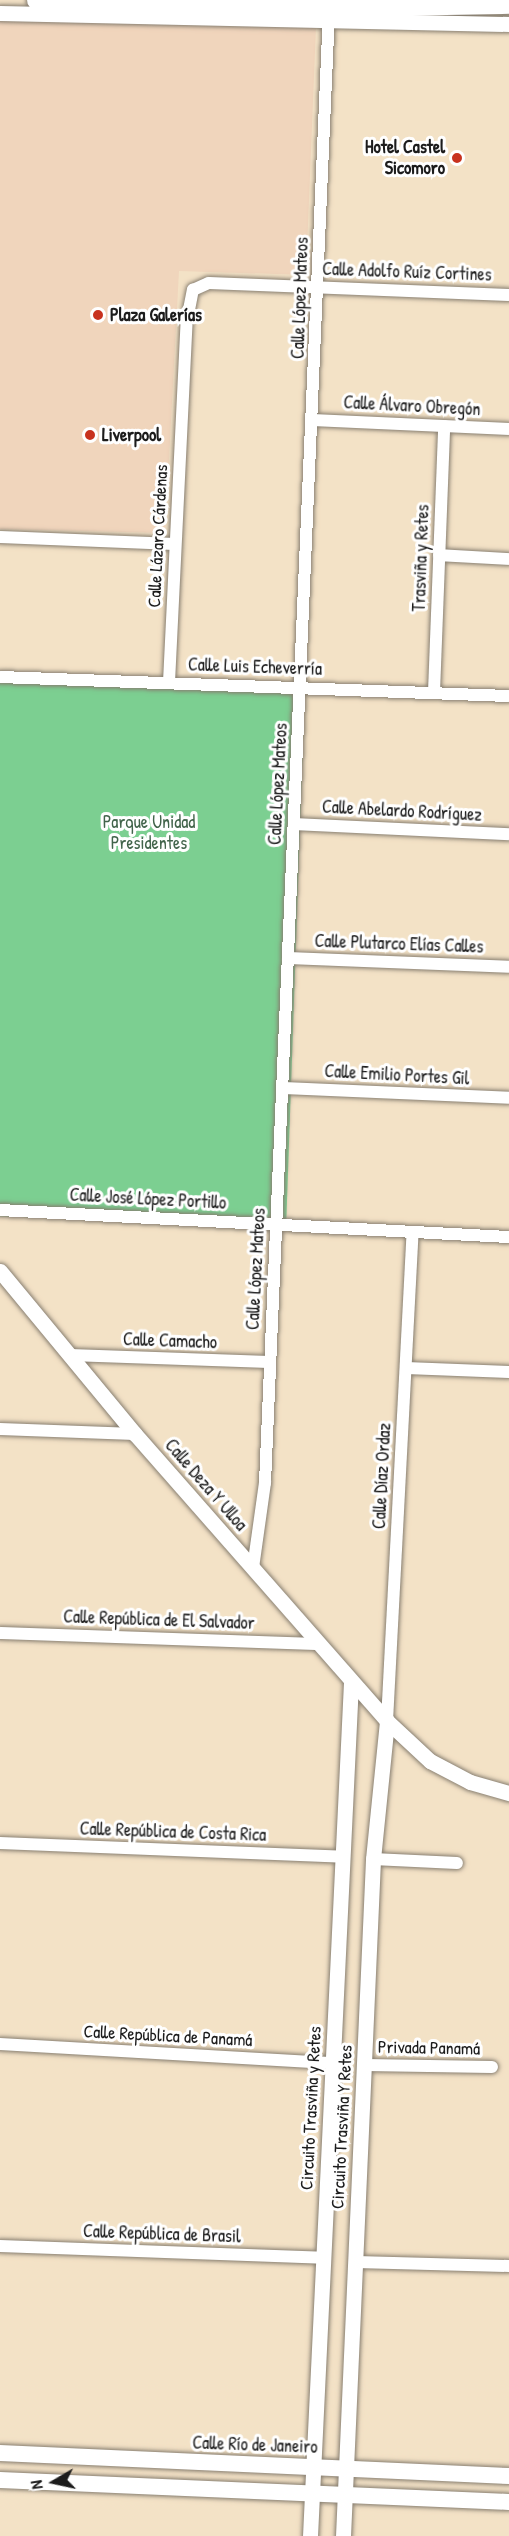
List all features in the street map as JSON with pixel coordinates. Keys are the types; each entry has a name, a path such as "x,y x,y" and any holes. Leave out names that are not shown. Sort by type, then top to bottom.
{"main road":[{"path":"37,0 329,9 509,4"},
{"name":"Calle Río de Janeiro","path":"0,2453 509,2476"},
{"path":"0,2480 509,2502"}],"street":[{"path":"0,13 329,9 509,24"},
{"name":"Calle López Mateos","path":"253,1568 265,1483 269,1362 284,1088 329,9"},
{"name":"Calle Adolfo Ruíz Cortines","path":"187,320 190,296 203,283 509,294"},
{"name":"Calle Lázaro Cárdenas","path":"169,682 187,320"},
{"name":"Calle Álvaro Obregón","path":"313,420 509,429"},
{"name":"Trasviña y Retes","path":"434,692 444,426"},
{"path":"0,537 175,544"},
{"path":"439,555 509,558"},
{"name":"Calle Luis Echeverría","path":"0,677 509,696"},
{"name":"Calle Abelardo Rodríguez","path":"294,824 509,834"},
{"name":"Calle Plutarco Elías Calles","path":"288,958 509,967"},
{"name":"Calle Emilio Portes Gil","path":"284,1088 509,1098"},
{"name":"Calle José López Portillo","path":"0,1210 509,1237"},
{"name":"Calle Díaz Ordaz","path":"387,1721 413,1233"},
{"name":"Calle Deza Y Ulloa","path":"0,1271 135,1434 387,1721 430,1761 470,1782 509,1793"},
{"name":"Calle Camacho","path":"70,1355 269,1362"},
{"path":"406,1368 509,1372"},
{"path":"0,1429 135,1434"},
{"name":"Calle República de El Salvador","path":"0,1633 317,1644"},
{"name":"Circuito Trasviña y Retes","path":"310,2536 351,1682"},
{"name":"Circuito Trasviña Y Retes","path":"343,2536 373,1859 387,1721"},
{"name":"Calle República de Costa Rica","path":"0,1843 344,1857"},
{"path":"373,1859 457,1863"},
{"name":"Calle República de Panamá","path":"0,2044 333,2063"},
{"name":"Privada Panamá","path":"365,2065 492,2067"},
{"name":"Calle República de Brasil","path":"0,2246 323,2258"},
{"path":"356,2262 509,2266"}],"shaded area":[{"path":"0,21 316,26 306,275 179,271 165,533 0,529"}],"green space":[{"name":"Parque Unidad Presidentes","path":"0,680 305,691 286,1226 0,1216"}],"place":[{"name":"Hotel Castel Sicomoro","path":"457,158"},
{"name":"Plaza Galerías","path":"98,315"},
{"name":"Liverpool","path":"90,435"}]}
